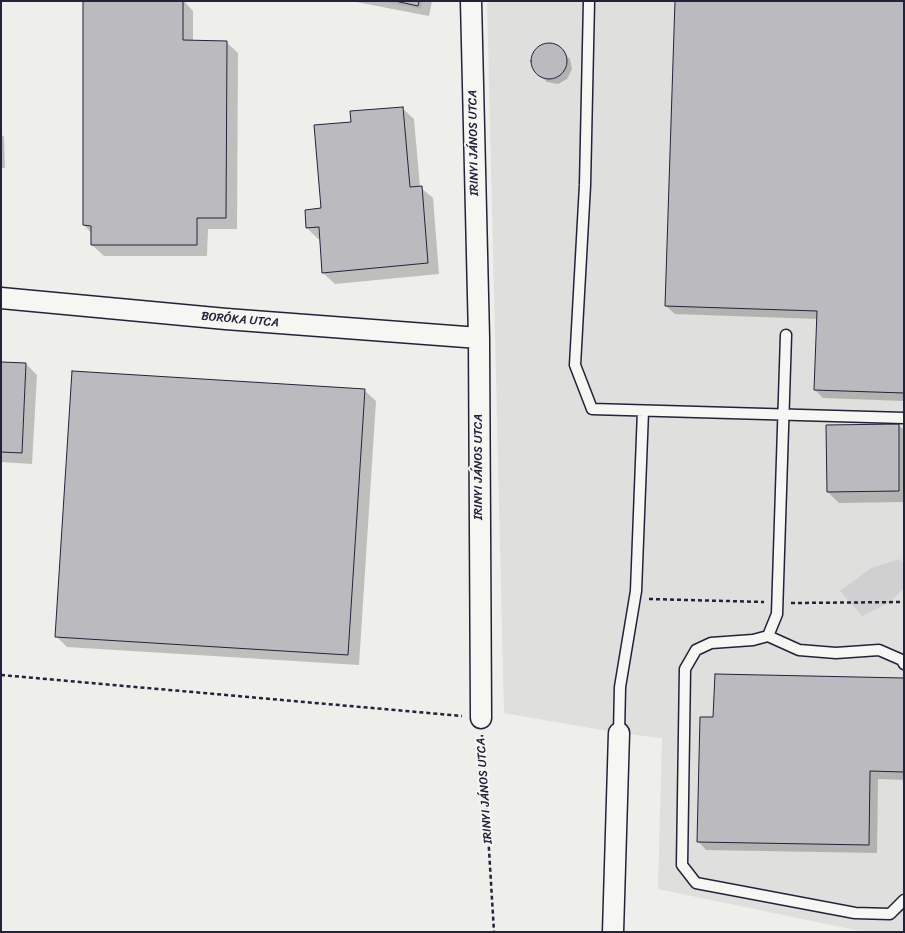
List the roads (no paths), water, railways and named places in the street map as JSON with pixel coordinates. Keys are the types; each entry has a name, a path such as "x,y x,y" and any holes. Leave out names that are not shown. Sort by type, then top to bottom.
{"street":[{"name":"IRINYI JÁNOS UTCA","path":"470,1 478,338 480,718"},
{"name":"BORÓKA UTCA","path":"1,298 234,320 478,338"},
{"path":"613,932 619,734"}],"lane":[{"path":"589,1 585,185 575,365 592,409 904,418"},
{"path":"768,636 777,614 782,415 786,335"},
{"path":"619,734 620,688 635,599 643,410"},
{"path":"904,664 902,660 879,650 836,653 799,650 768,636 753,640 710,643 696,650 685,669 682,866 696,883 855,913 890,914 904,900"}]}
